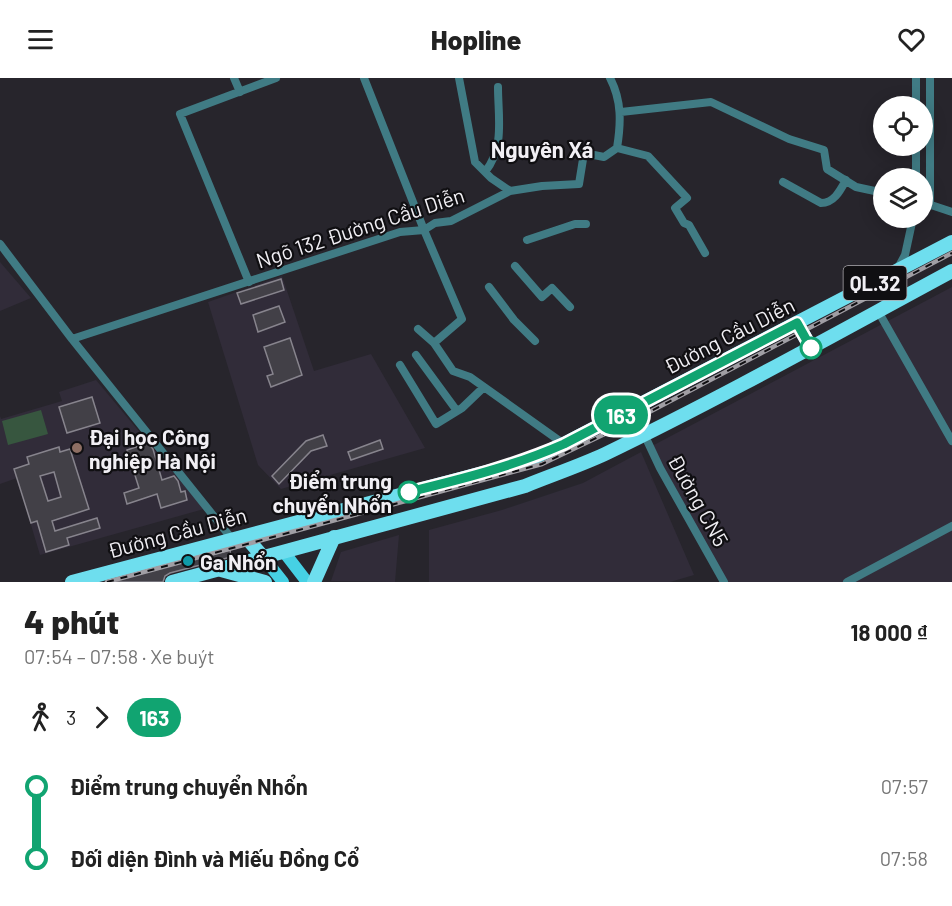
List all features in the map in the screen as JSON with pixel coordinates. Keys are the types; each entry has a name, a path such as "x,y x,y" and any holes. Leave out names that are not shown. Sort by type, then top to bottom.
{"highway":[{"name":"Đường Cầu Diễn","path":"72,582 531,459 952,242"},
{"name":"QL.32","path":"172,582 525,486 565,472 811,348 952,271"},
{"path":"797,323 811,348"},
{"path":"266,530 284,552"},
{"path":"239,537 264,558"},
{"path":"314,582 334,537"},
{"path":"219,569 265,582"}],"main road":[{"path":"284,552 307,582"},
{"path":"264,558 283,582"}],"street":[{"path":"234,78 240,92"},
{"path":"249,282 180,114 276,78"},
{"path":"364,78 462,319 434,343"},
{"path":"459,78 475,162 510,191"},
{"path":"610,78 616,89 621,112 617,148 648,156 687,198 675,208 705,252"},
{"path":"916,78 916,96"},
{"path":"927,168 930,78"},
{"path":"485,172 492,164 499,148 498,87"},
{"path":"621,112 711,102 789,139 825,150 827,169 856,187 873,191"},
{"name":"Ngõ 132 Đường Cầu Diễn","path":"72,339 400,232 424,230 435,223 451,221 510,191 579,184 584,153 604,157 617,148"},
{"path":"783,182 821,203 826,203 833,199 846,180"},
{"path":"933,205 952,212"},
{"path":"527,240 575,224 586,224"},
{"path":"897,271 905,255 910,228"},
{"path":"0,244 72,339 239,537"},
{"path":"515,266 542,297 552,288 570,307"},
{"path":"489,288 514,320 535,341"},
{"path":"878,311 952,441"},
{"path":"418,328 434,343 453,371 470,377 564,444"},
{"path":"416,355 457,411"},
{"path":"400,365 436,424 457,411 484,387"},
{"name":"Đường CN5","path":"644,434 660,468 724,582"},
{"path":"847,582 952,526"}],"shaded area":[{"path":"0,262 31,298 0,311"},
{"path":"282,276 314,371 371,354 425,448 281,489 258,465 208,302"},
{"path":"952,287 952,582 727,582 652,446"},
{"name":"Đại học Công nghiệp Hà Nội","path":"96,380 204,509 40,555 17,478 0,484 0,416 1,419 62,401 59,392"},
{"path":"641,452 694,575 670,582 429,582 429,530 502,510 583,483"},
{"path":"399,535 395,582 331,581 341,552"}],"green space":[{"path":"41,410 48,434 8,445 2,421"}],"building":[{"path":"281,279 284,290 241,304 237,293"},
{"path":"279,306 285,322 258,332 253,315"},
{"path":"290,338 302,375 271,387 267,376 273,374 264,347"},
{"path":"92,397 100,423 67,433 59,407"},
{"path":"323,435 327,446 311,451 279,484 272,476 306,441"},
{"path":"380,440 383,449 351,460 348,452"},
{"path":"148,443 153,449 162,480 174,476 181,492 185,491 187,500 161,508 157,494 127,504 124,493 139,488 127,450"},
{"path":"59,447 60,452 70,449 89,509 52,521 55,531 97,518 100,528 67,538 69,545 46,552 37,521 31,523 14,469 29,464 27,457","holes":["54,472 61,497 48,501 40,476"]},
{"path":"230,550 231,557 170,573 165,576 163,582 107,582"}],"railway":[{"path":"107,582 542,464 636,419 952,253"}],"bus line":[{"name":"163","path":"409,492 531,459 797,323 811,348"}],"place":[{"name":"Đại học Công nghiệp Hà Nội","path":"77,448"},
{"name":"Điểm trung chuyển Nhổn","path":"409,492"},
{"name":"Ga Nhổn","path":"188,561"}],"district":[{"name":"Nguyên Xá","path":"542,149"}]}
